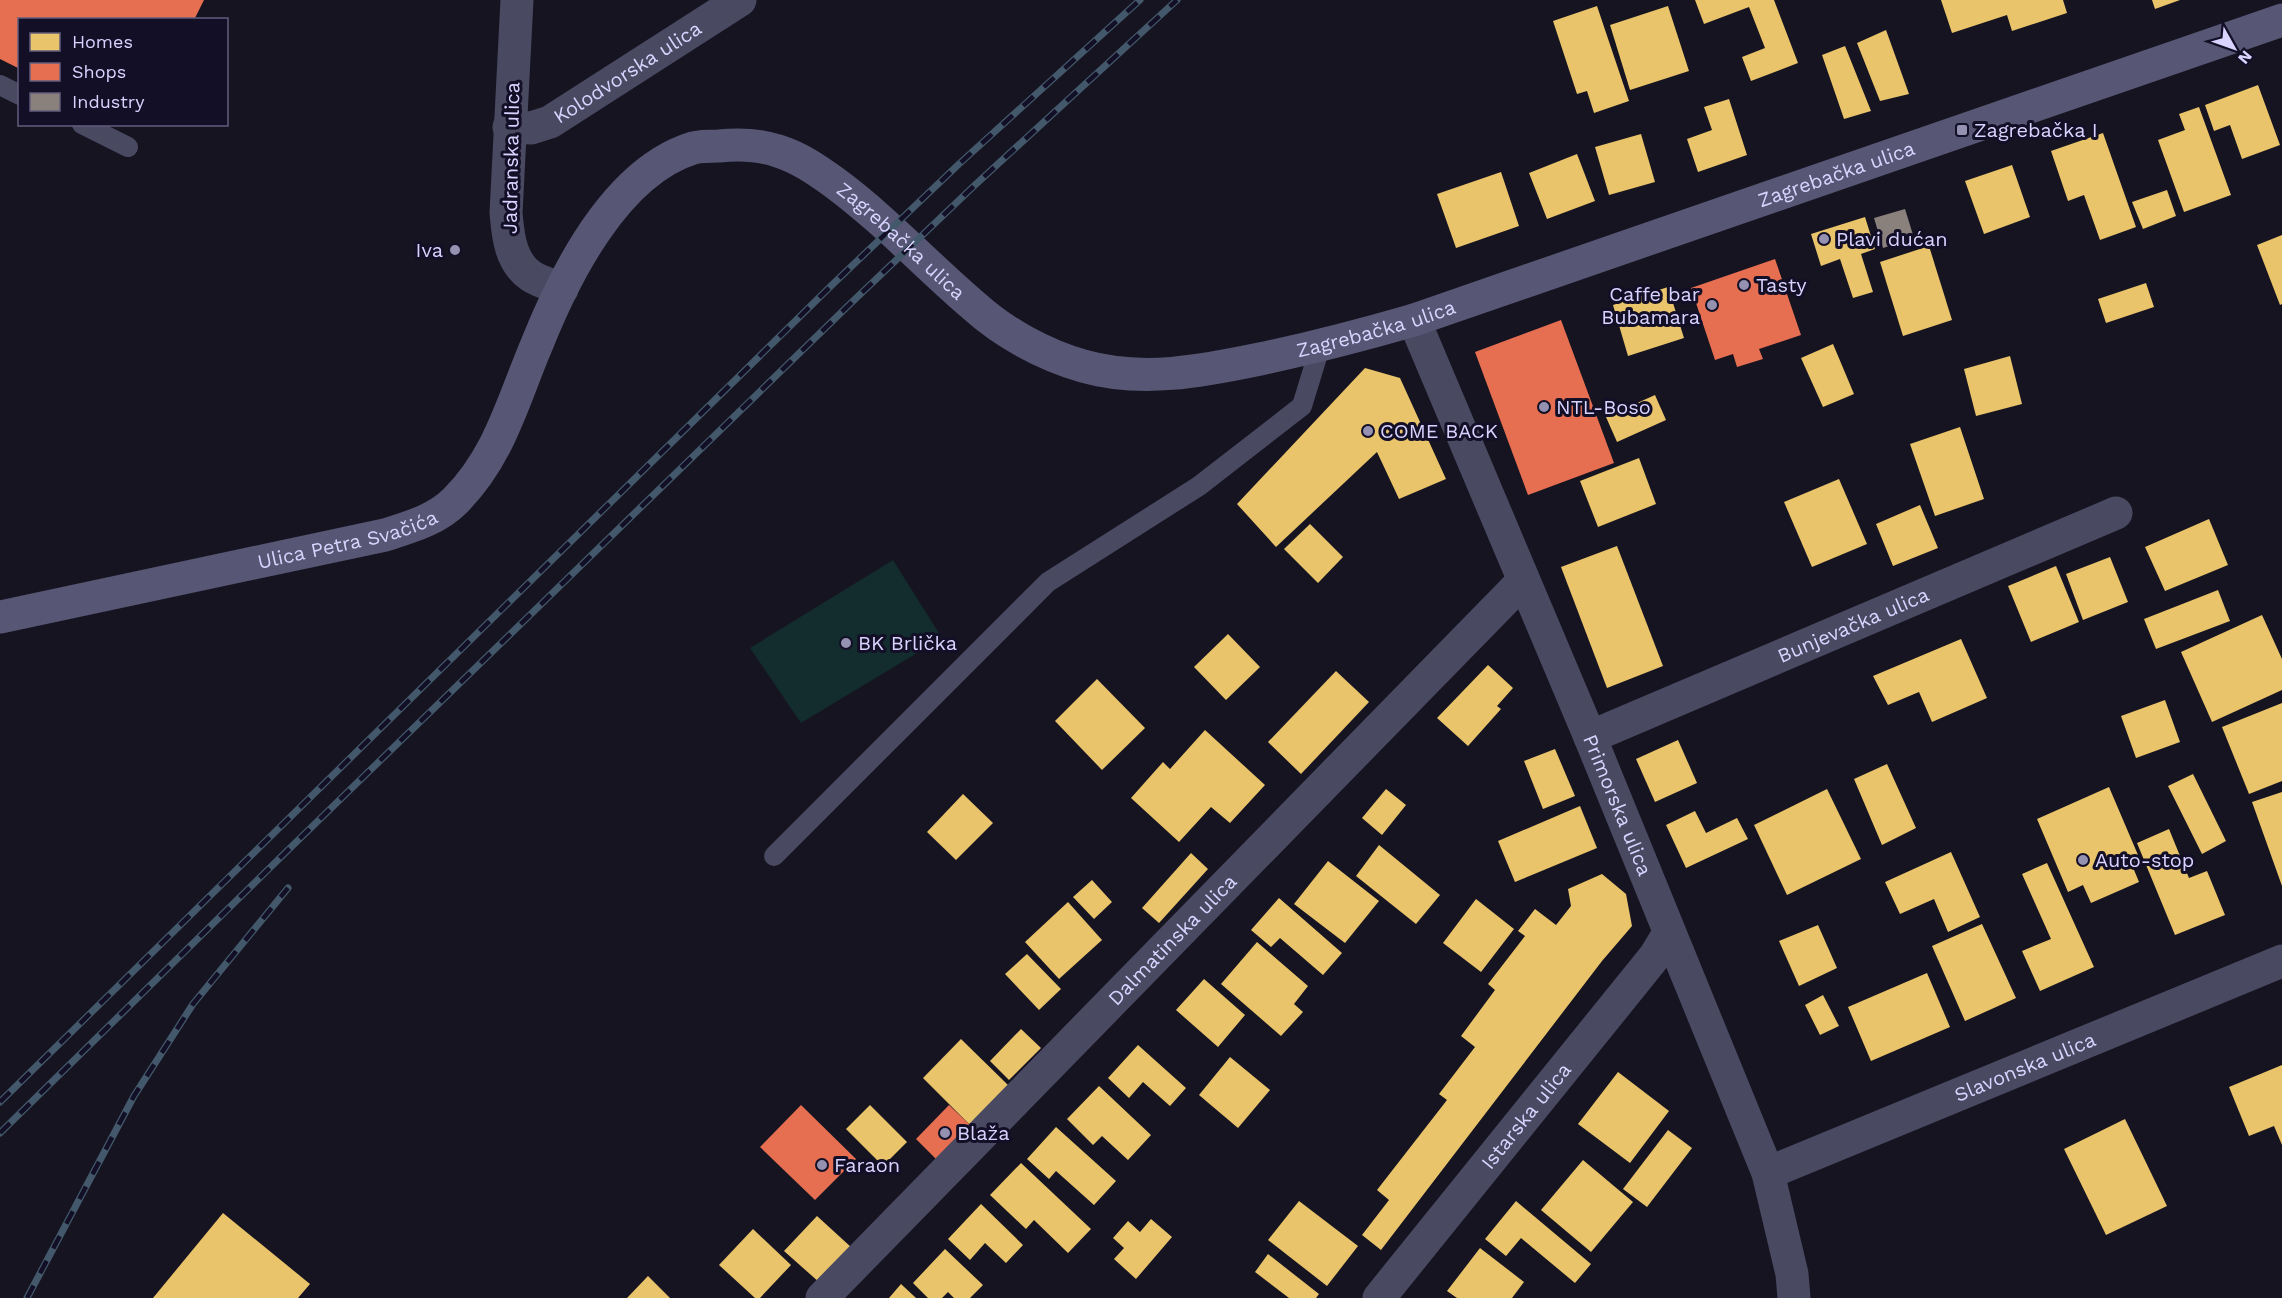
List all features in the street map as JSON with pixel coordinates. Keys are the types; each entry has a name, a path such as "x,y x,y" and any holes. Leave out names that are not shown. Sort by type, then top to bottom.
{"main road":[{"name":"Zagrebačka ulica","path":"562,289 602,221 630,186 662,162 695,147 740,144 777,150 811,165 863,204 976,308 1013,334 1046,352 1084,367 1124,373 1166,375 1217,368 1320,347 1414,320 2282,20"},
{"name":"Ulica Petra Svačića","path":"0,617 385,535 423,523 453,503 482,469 510,417 536,344 562,289"}],"street":[{"name":"Jadranska ulica","path":"517,0 506,213 509,243 519,264 531,276 562,289"},
{"name":"Kolodvorska ulica","path":"509,127 531,128 550,122 740,0"},
{"name":"Primorska ulica","path":"1414,320 1590,737 1768,1173 1792,1274 1794,1298"},
{"name":"Bunjevačka ulica","path":"1590,737 2116,513"},
{"name":"Dalmatinska ulica","path":"822,1298 1523,581"},
{"name":"Istarska ulica","path":"1379,1298 1655,956 1669,933"},
{"name":"Slavonska ulica","path":"1768,1173 2282,961"}],"lane":[{"path":"0,85 18,94"},
{"path":"86,126 128,147"},
{"path":"774,856 1048,582 1198,486 1302,406 1320,347"}],"green space":[{"name":"BK Brlička","path":"893,560 942,638 801,723 750,648"}],"building: Homes":[{"path":"1695,0 1774,0 1798,63 1751,81 1742,57 1765,48 1749,7 1704,24"},
{"path":"1941,0 2063,0 2067,13 2012,31 2007,15 1952,33"},
{"path":"2152,0 2180,0 2155,9"},
{"path":"1597,6 1629,101 1594,113 1587,91 1577,94 1553,21"},
{"path":"1668,6 1689,71 1630,90 1610,25"},
{"path":"1886,30 1909,94 1880,101 1857,43"},
{"path":"1845,46 1871,111 1844,119 1822,55"},
{"path":"2258,85 2280,145 2242,159 2230,125 2214,131 2205,105"},
{"path":"1729,99 1747,155 1698,172 1687,139 1712,130 1704,107"},
{"path":"2199,107 2231,195 2184,212 2158,140 2185,130 2179,114"},
{"path":"2103,133 2136,227 2100,240 2084,195 2068,201 2051,151"},
{"path":"1641,134 1655,182 1609,195 1595,147"},
{"path":"1577,154 1595,201 1547,219 1529,173"},
{"path":"2012,165 2030,217 1984,234 1965,181"},
{"path":"1501,172 1519,226 1456,248 1437,194"},
{"path":"2167,190 2176,216 2143,229 2132,202"},
{"path":"1865,217 1875,249 1861,254 1873,292 1853,298 1840,259 1821,266 1811,234"},
{"path":"2282,235 2282,304 2280,305 2257,245"},
{"path":"1929,246 1952,320 1903,336 1880,262"},
{"path":"2146,283 2154,307 2106,323 2098,299"},
{"path":"1668,287 1684,338 1628,356 1613,305"},
{"path":"1833,344 1854,394 1823,407 1801,358"},
{"path":"2010,356 2022,404 1976,416 1964,369"},
{"path":"1365,368 1400,378 1446,479 1399,499 1377,452 1276,547 1237,504"},
{"path":"1655,395 1666,420 1617,442 1606,417"},
{"path":"1960,427 1984,499 1935,516 1910,444"},
{"path":"1639,458 1656,504 1598,527 1580,481"},
{"path":"1839,479 1867,544 1812,567 1784,502"},
{"path":"1920,505 1938,548 1893,566 1876,524"},
{"path":"2209,519 2228,565 2165,591 2145,547"},
{"path":"1310,524 1343,557 1318,583 1284,549"},
{"path":"1617,546 1663,666 1607,688 1561,567"},
{"path":"2110,557 2128,602 2083,620 2066,574"},
{"path":"2056,566 2079,622 2031,642 2008,586"},
{"path":"2218,590 2230,621 2156,649 2144,619"},
{"path":"2262,615 2282,659 2282,690 2212,722 2181,652"},
{"path":"1228,634 1260,667 1226,700 1194,667"},
{"path":"1961,639 1987,698 1932,722 1919,692 1888,705 1873,676"},
{"path":"1488,665 1513,688 1497,706 1501,709 1468,746 1437,718"},
{"path":"1336,671 1369,702 1301,774 1268,742"},
{"path":"1097,679 1145,728 1102,770 1055,721"},
{"path":"2165,700 2180,742 2136,758 2121,716"},
{"path":"2282,703 2282,781 2249,794 2222,727"},
{"path":"1205,730 1265,785 1230,823 1211,807 1179,842 1131,798 1163,762 1170,769"},
{"path":"1678,740 1697,783 1655,802 1636,759"},
{"path":"1555,749 1575,796 1543,809 1524,761"},
{"path":"1887,764 1916,828 1882,845 1854,779"},
{"path":"2193,774 2226,841 2202,854 2168,786"},
{"path":"2109,787 2141,862 2132,865 2139,882 2091,903 2083,885 2068,892 2037,819"},
{"path":"1386,789 1406,805 1382,835 1362,818"},
{"path":"1827,789 1861,859 1787,895 1754,825"},
{"path":"2282,792 2282,886 2252,802"},
{"path":"963,794 993,823 956,860 927,832"},
{"path":"1580,806 1597,848 1515,882 1498,841"},
{"path":"1695,811 1706,833 1737,818 1748,839 1686,868 1666,825"},
{"path":"2169,829 2189,878 2207,871 2225,915 2175,935 2137,843"},
{"path":"1379,845 1440,895 1416,924 1356,876"},
{"path":"1951,852 1980,917 1948,932 1934,899 1900,914 1885,882"},
{"path":"1191,853 1208,869 1159,923 1142,908"},
{"path":"1328,861 1379,901 1345,943 1294,904"},
{"path":"2047,863 2094,967 2040,991 2022,951 2051,939 2022,874"},
{"path":"1602,874 1626,894 1632,926 1602,961 1381,1250 1362,1235 1389,1200 1377,1190 1447,1100 1439,1094 1475,1047 1461,1036 1495,990 1488,984 1525,936 1518,931 1535,909 1556,925 1571,906 1568,889"},
{"path":"1092,880 1112,902 1094,919 1073,897"},
{"path":"1279,898 1342,953 1323,975 1280,938 1271,947 1251,930"},
{"path":"1476,899 1514,929 1481,972 1443,943"},
{"path":"1068,902 1102,940 1059,979 1025,942"},
{"path":"1982,924 2016,998 1965,1021 1932,946"},
{"path":"1818,925 1837,968 1799,986 1779,941"},
{"path":"1257,942 1308,986 1294,1004 1303,1012 1281,1036 1221,984"},
{"path":"1027,954 1061,989 1039,1010 1005,974"},
{"path":"1927,973 1950,1027 1871,1061 1848,1007"},
{"path":"1204,979 1245,1015 1218,1047 1176,1010"},
{"path":"1823,995 1839,1026 1820,1035 1805,1005"},
{"path":"1021,1029 1041,1048 1009,1080 990,1061"},
{"path":"961,1039 1009,1086 970,1125 923,1078"},
{"path":"1138,1045 1186,1088 1170,1106 1143,1082 1129,1098 1108,1078"},
{"path":"1230,1057 1270,1090 1238,1128 1199,1095"},
{"path":"2282,1065 2282,1145 2274,1126 2249,1136 2229,1087"},
{"path":"1618,1072 1669,1111 1630,1163 1578,1124"},
{"path":"1099,1086 1151,1135 1128,1160 1102,1136 1093,1145 1067,1119"},
{"path":"870,1105 907,1142 883,1166 846,1129"},
{"path":"2125,1119 2167,1206 2106,1235 2064,1149"},
{"path":"1056,1127 1116,1181 1094,1205 1056,1171 1049,1179 1027,1159"},
{"path":"1668,1130 1692,1148 1647,1207 1623,1189"},
{"path":"1583,1160 1633,1202 1591,1252 1541,1210"},
{"path":"1021,1163 1091,1229 1068,1253 1034,1220 1026,1229 990,1195"},
{"path":"1299,1201 1358,1246 1327,1286 1268,1240"},
{"path":"1516,1201 1591,1264 1575,1283 1521,1238 1506,1256 1485,1239"},
{"path":"981,1204 1023,1245 1006,1263 985,1243 970,1260 948,1239"},
{"path":"223,1213 310,1284 298,1298 153,1298"},
{"path":"817,1216 852,1248 820,1283 784,1251"},
{"path":"1151,1219 1172,1237 1136,1279 1114,1259 1124,1248 1113,1238 1128,1221 1140,1232"},
{"path":"753,1229 791,1265 760,1298 755,1298 719,1265"},
{"path":"1480,1248 1524,1282 1512,1298 1457,1298 1447,1291"},
{"path":"945,1249 983,1285 970,1298 954,1298 948,1292 942,1298 928,1298 913,1283"},
{"path":"1268,1254 1319,1294 1316,1298 1289,1298 1255,1272"},
{"path":"648,1276 670,1298 627,1298"},
{"path":"901,1284 916,1298 889,1298"}],"building: Shops":[{"path":"0,0 204,0 195,18 18,18 18,68 0,59"},
{"path":"1775,259 1801,335 1759,349 1763,359 1737,367 1733,354 1715,360 1691,288"},
{"name":"NTL-Boso","path":"1561,320 1614,463 1528,495 1475,352"},
{"path":"801,1105 856,1159 815,1200 760,1147"},
{"path":"949,1105 970,1125 936,1159 916,1139"}],"building: Industry":[{"path":"1905,209 1914,238 1883,248 1874,218"}],"railway":[{"path":"0,1102 834,283 959,164 1140,0"},
{"path":"0,1133 851,303 975,185 1177,0"},
{"path":"27,1298 134,1096 193,1004 288,888"}],"place":[{"name":"Zagrebačka I","path":"1962,130"},
{"name":"Plavi dućan","path":"1824,239"},
{"name":"Iva","path":"455,250"},
{"name":"Tasty","path":"1744,285"},
{"name":"Caffe bar Bubamara","path":"1712,305"},
{"name":"NTL-Boso","path":"1544,407"},
{"name":"COME BACK","path":"1368,431"},
{"name":"BK Brlička","path":"846,643"},
{"name":"Auto-stop","path":"2083,860"},
{"name":"Blaža","path":"945,1133"},
{"name":"Faraon","path":"822,1165"}]}
